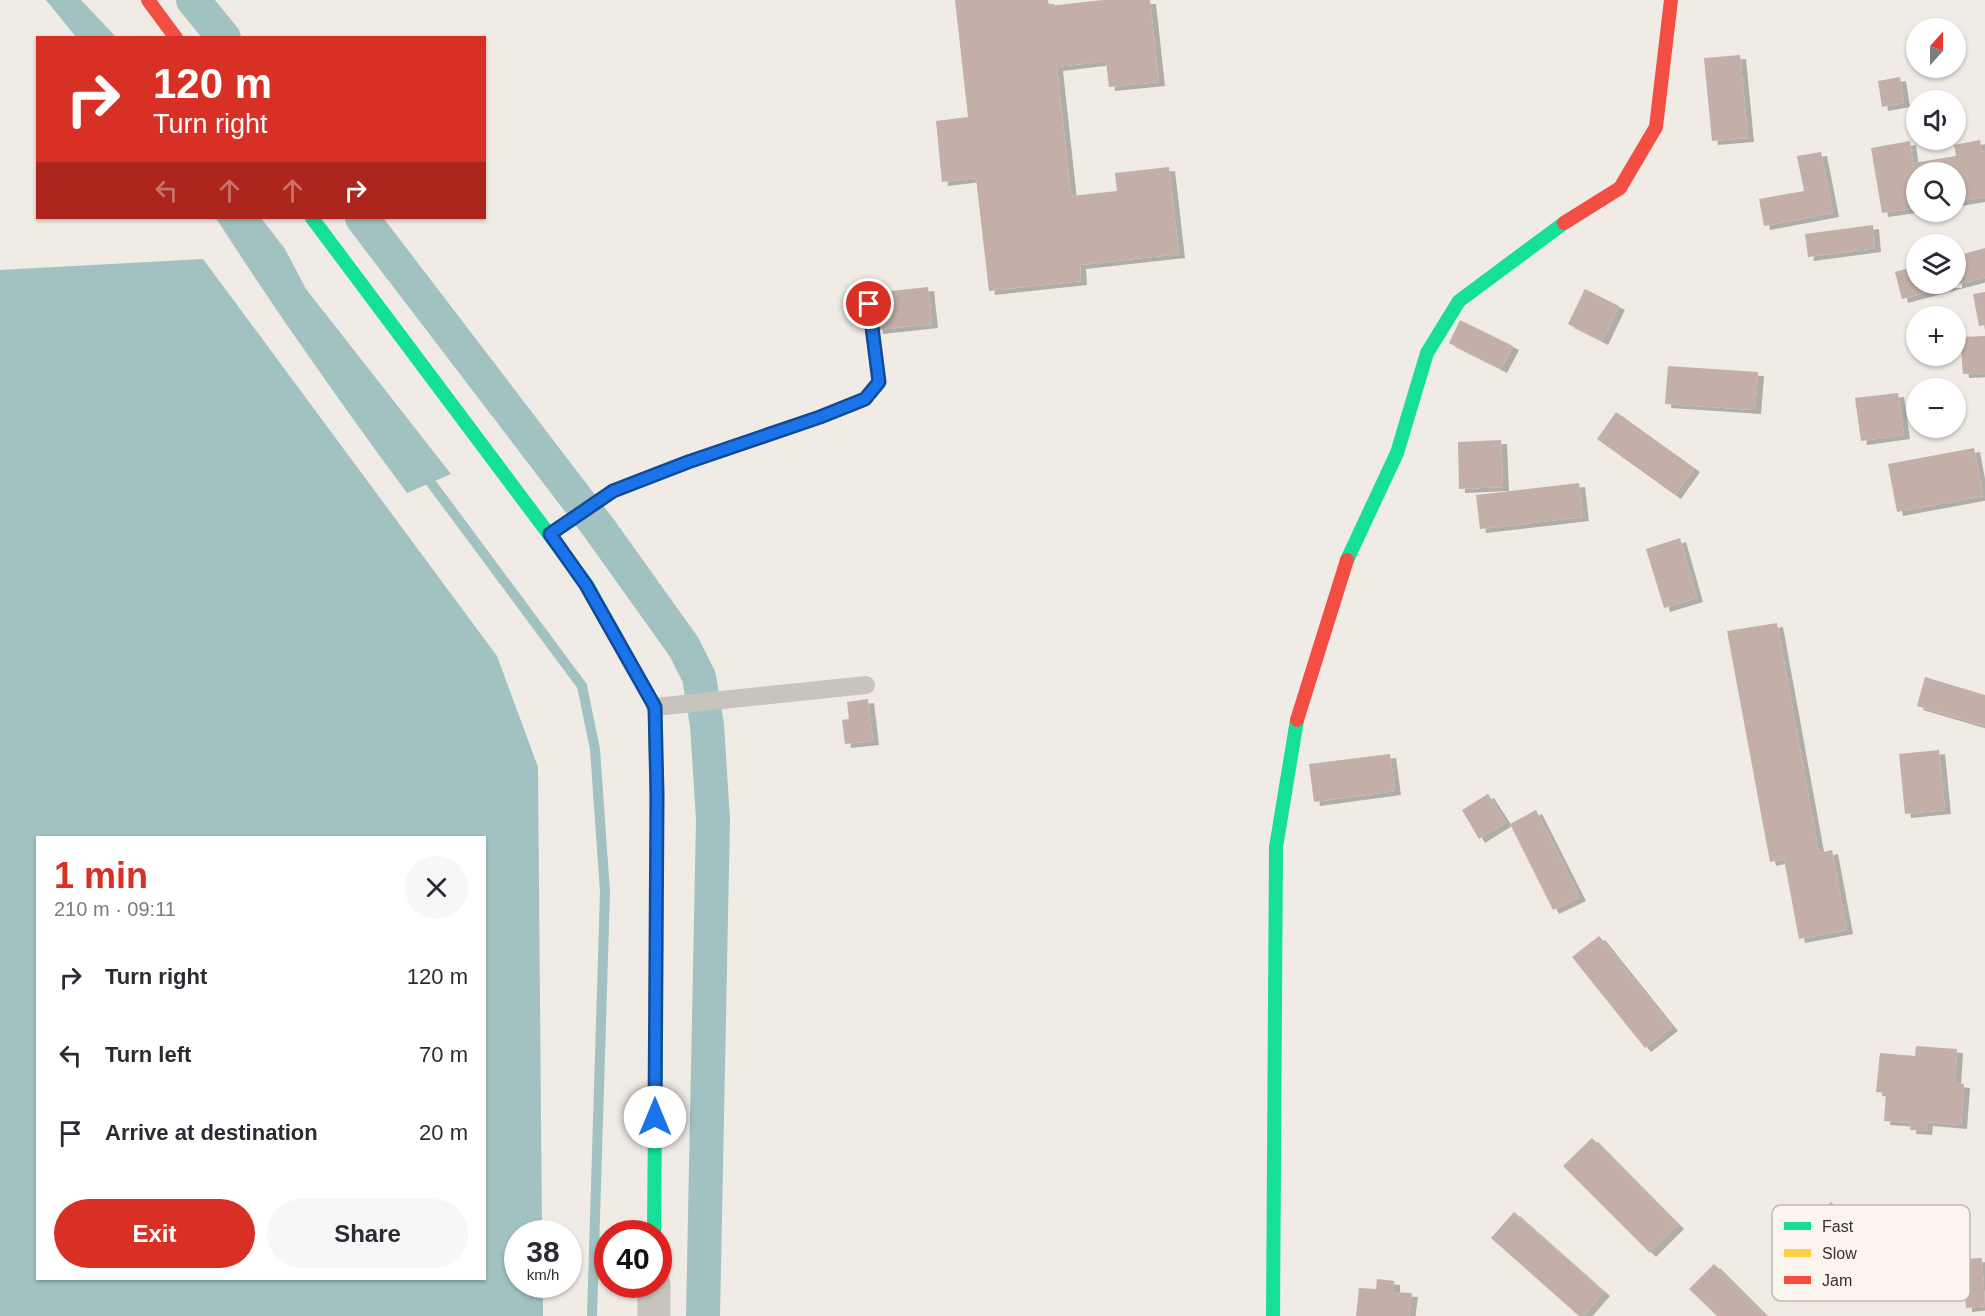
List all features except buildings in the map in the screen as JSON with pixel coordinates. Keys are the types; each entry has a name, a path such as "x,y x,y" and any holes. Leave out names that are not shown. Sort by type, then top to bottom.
{"street":[{"path":"148,0 175,36"},
{"path":"1273,1316 1276,847 1295,726 1344,565 1397,453 1427,353 1459,301 1556,228 1620,188 1656,127 1671,0"},
{"path":"313,219 586,585 655,707 657,805 654,1220"},
{"path":"550,534 613,491 865,399 879,382 869,304"},
{"path":"654,1298 654,1316"}],"lane":[{"path":"655,707 866,685"}],"water":[{"path":"46,0 81,0 115,36 75,36"},
{"path":"217,219 262,219 285,249 306,289 451,474 407,493 262,288"},
{"path":"203,259 497,656 538,767 542,1220 504,1220 504,1298 543,1298 543,1316 0,1316 0,270"}],"waterway":[{"path":"193,0 222,36"},
{"path":"363,219 599,528 684,647 699,677 707,725 713,819 703,1316"},
{"path":"423,472 582,686 595,749 605,892 592,1316"}],"traffic: fast":[{"path":"313,219 587,585 655,707 657,820"},
{"path":"1347,560 1397,453 1427,353 1459,301 1564,223"},
{"path":"550,534 613,491 865,399 879,382 869,304"},
{"path":"1273,1316 1276,847 1297,720"},
{"path":"654,1220 656,1001"}],"traffic: slow":[{"path":"656,1001 657,820"}],"traffic: jam":[{"path":"148,0 175,36"},
{"path":"1564,223 1620,188 1656,127 1671,0"},
{"path":"1297,720 1347,560"}],"route":[{"path":"655,1117 657,794 655,707 586,585 550,534 613,491 865,399 879,382 869,304"}]}
